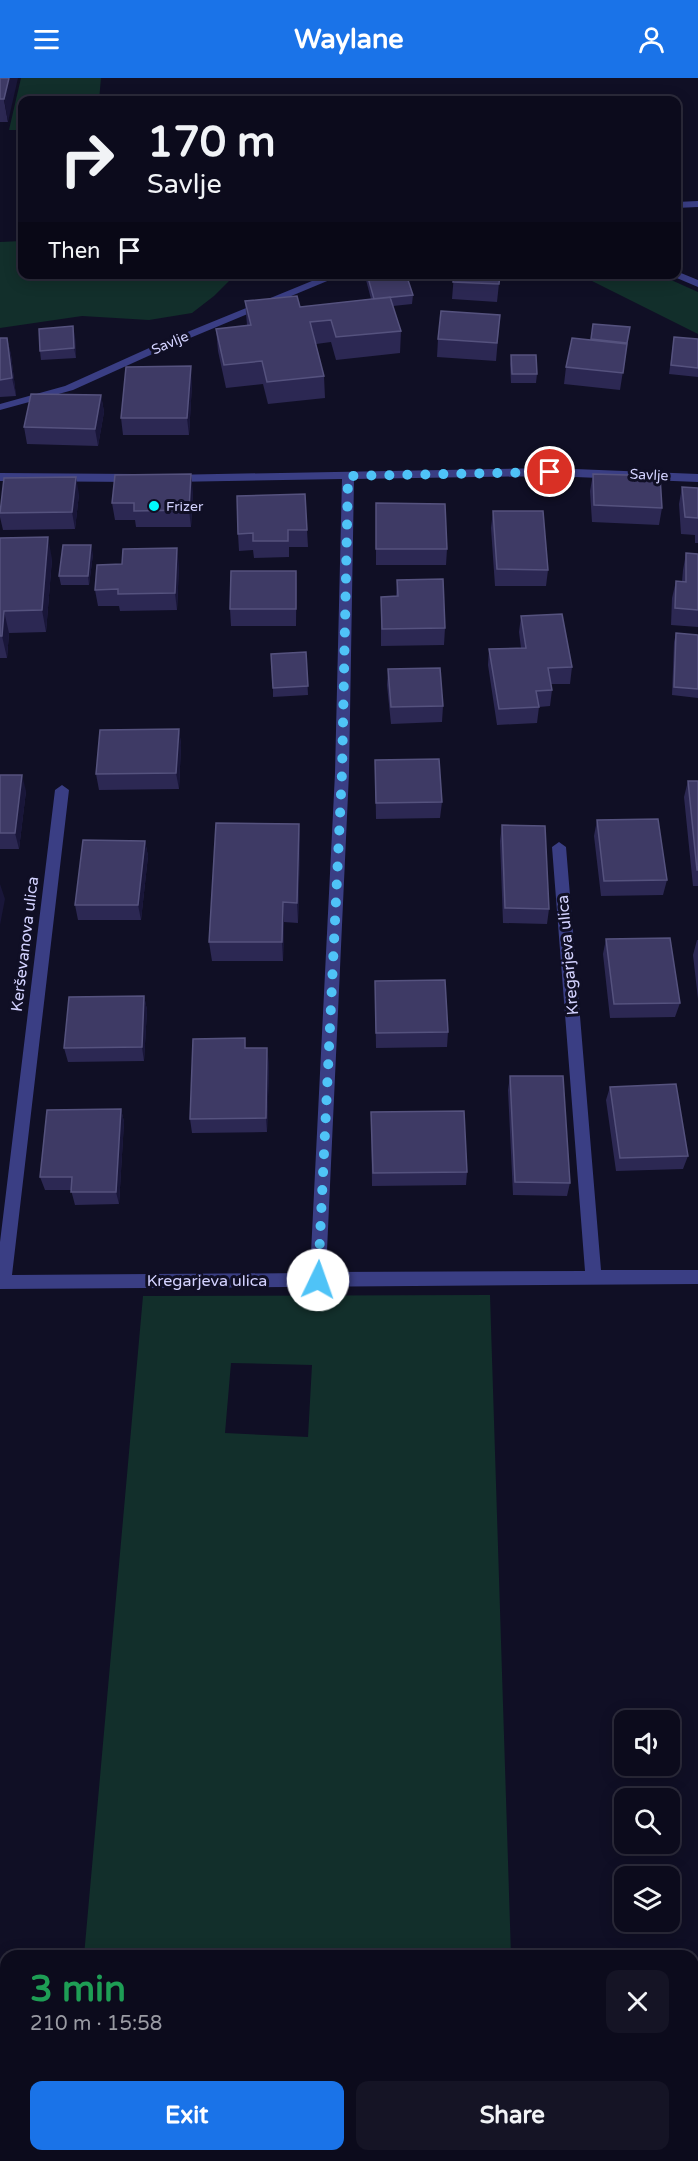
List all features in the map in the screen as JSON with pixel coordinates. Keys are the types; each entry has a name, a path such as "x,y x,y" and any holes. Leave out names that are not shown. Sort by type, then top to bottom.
{"street":[{"path":"681,205 698,204"},
{"path":"681,276 698,284"},
{"name":"Savlje","path":"0,407 69,388 162,346 327,279"},
{"name":"Savlje","path":"0,477 152,478 550,472 698,478"},
{"path":"318,1280 342,773 348,476"},
{"name":"Kerševanova ulica","path":"1,1282 62,790"},
{"name":"Kregarjeva ulica","path":"559,847 594,1278"},
{"name":"Kregarjeva ulica","path":"1,1282 698,1277"}],"green space":[{"path":"21,78 101,78 99,96 18,96 18,130 9,130"},
{"path":"18,241 18,279 231,279 192,313 149,320 82,316 0,328 0,242"},
{"path":"588,279 669,279 698,292 698,334"},
{"path":"490,1295 511,1950 85,1950 143,1296","holes":["231,1363 312,1365 308,1437 225,1433"]}],"building":[{"path":"0,78 9,78 4,99 0,99"},
{"path":"368,279 408,279 413,295 374,299"},
{"path":"453,279 500,279 499,284 453,282"},
{"path":"297,296 300,307 390,297 401,331 336,337 331,320 310,322 324,376 267,382 262,361 224,365 216,329 251,325 245,301"},
{"path":"441,311 500,315 497,343 438,339"},
{"path":"593,324 630,327 627,343 591,339"},
{"path":"73,326 74,348 40,351 39,329"},
{"path":"674,337 698,339 698,368 671,365"},
{"path":"0,338 7,338 12,378 0,380"},
{"path":"572,338 627,344 623,373 566,367"},
{"path":"511,355 536,355 537,374 512,374"},
{"path":"191,366 187,418 121,418 126,367"},
{"path":"31,394 101,395 95,429 24,427"},
{"path":"191,474 189,510 134,511 134,503 112,503 115,475"},
{"path":"593,474 660,476 662,508 594,505"},
{"path":"76,477 72,512 0,513 4,478"},
{"path":"682,487 698,488 698,518 685,517"},
{"path":"305,494 307,530 288,530 288,541 253,541 253,533 238,534 237,496"},
{"path":"376,503 445,504 447,549 376,549"},
{"path":"493,511 543,511 548,570 497,569"},
{"path":"48,537 42,610 4,611 2,636 0,636 0,538"},
{"path":"63,545 91,545 88,576 59,576"},
{"path":"177,548 175,593 118,594 118,589 95,590 97,565 122,564 123,549"},
{"path":"686,553 698,554 698,610 675,608 676,581 686,582"},
{"path":"231,571 296,571 296,609 230,609"},
{"path":"443,579 445,628 382,629 381,597 398,596 397,580"},
{"path":"562,614 572,667 548,668 552,690 536,691 539,707 499,709 489,649 526,648 521,616"},
{"path":"676,633 698,635 698,689 674,687"},
{"path":"306,652 308,686 273,688 271,654"},
{"path":"440,668 443,706 391,707 388,669"},
{"path":"179,729 176,773 96,774 100,730"},
{"path":"439,759 442,802 376,803 375,760"},
{"path":"0,775 22,775 15,833 0,833"},
{"path":"688,781 698,781 698,870 697,870"},
{"path":"658,819 667,880 604,881 597,820"},
{"path":"216,823 299,824 297,903 283,902 282,942 209,942"},
{"path":"502,825 545,826 549,909 505,908"},
{"path":"83,840 145,841 138,905 75,905"},
{"path":"670,938 680,1003 614,1004 606,939"},
{"path":"445,980 448,1032 376,1033 375,981"},
{"path":"144,996 142,1047 64,1048 69,997"},
{"path":"245,1038 245,1048 267,1048 266,1118 190,1119 193,1039"},
{"path":"510,1076 563,1076 570,1183 515,1182"},
{"path":"676,1084 688,1156 620,1158 610,1087"},
{"path":"121,1109 116,1192 71,1192 72,1177 40,1177 47,1110"},
{"path":"464,1111 467,1172 373,1173 371,1112"}],"place":[{"name":"Frizer","path":"154,506"}],"route":[{"path":"318,1280 342,773 348,476 550,472"}]}
